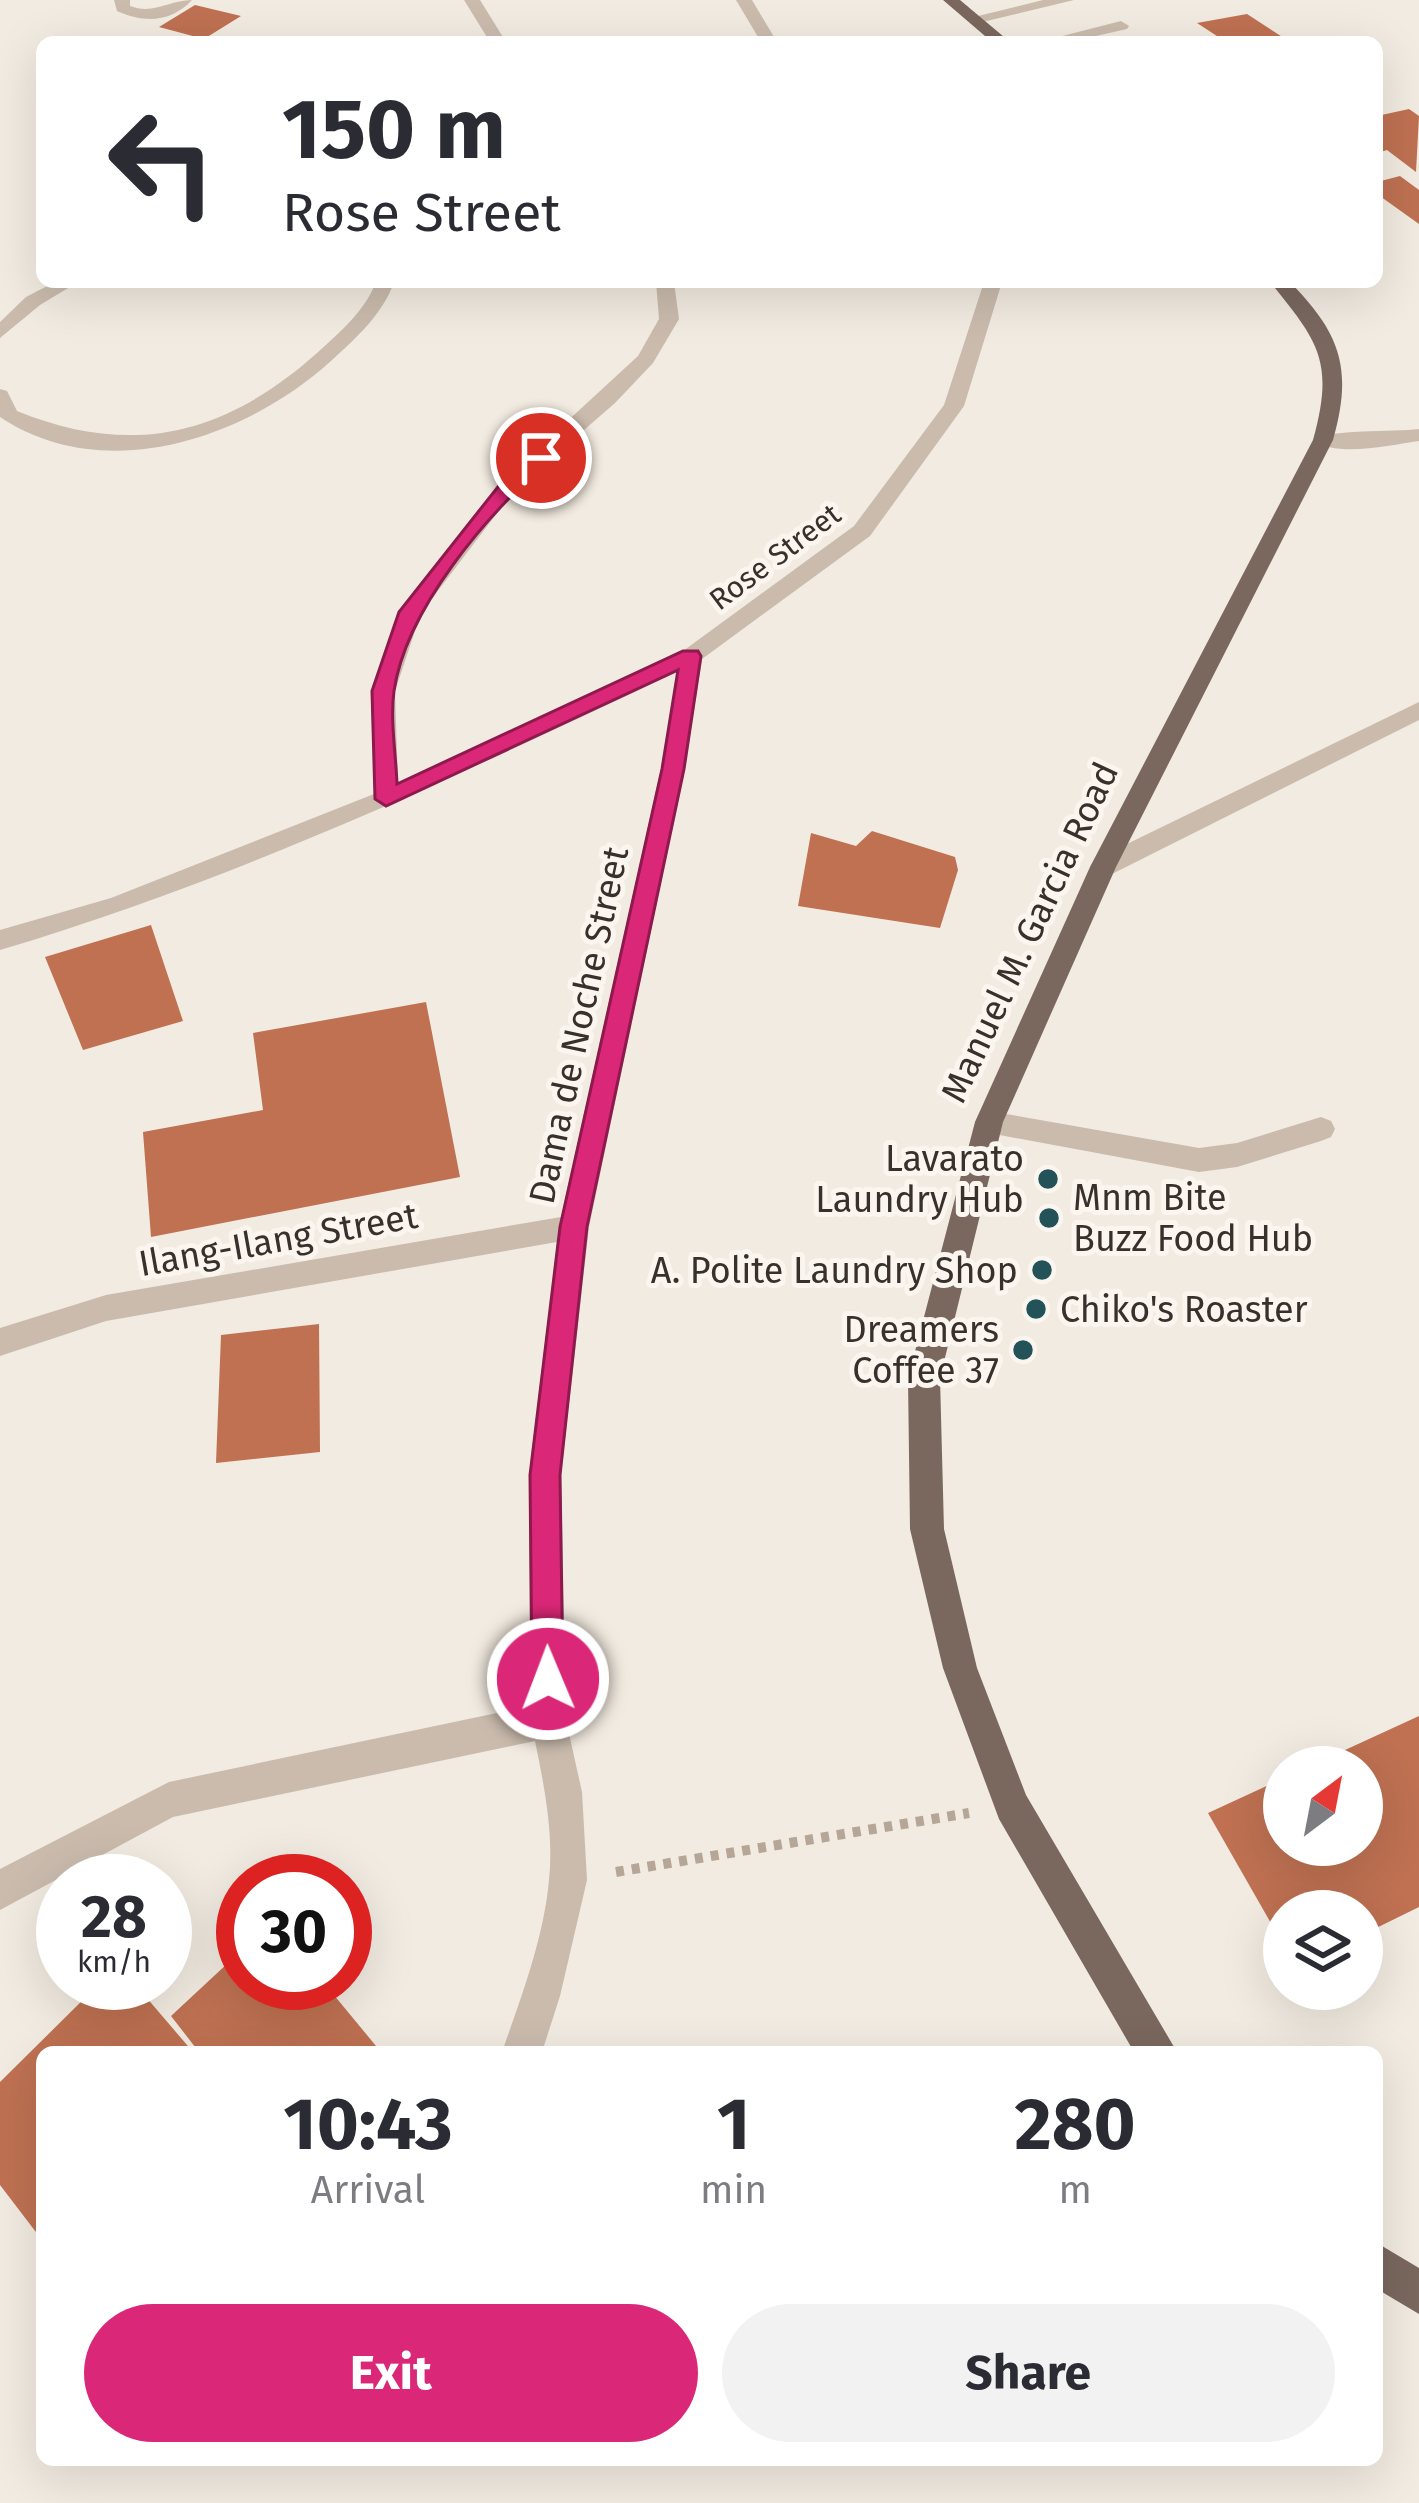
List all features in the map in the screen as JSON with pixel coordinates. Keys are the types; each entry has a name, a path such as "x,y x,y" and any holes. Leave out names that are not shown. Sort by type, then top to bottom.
{"main road":[{"path":"951,0 995,36"},
{"name":"Manuel M. Garcia Road","path":"1153,2046 1012,1806 960,1668 927,1529 924,1378 989,1123 1103,867 1323,440 1337,385 1334,358 1321,328 1284,288"},
{"path":"1383,2268 1419,2293"}],"street":[{"path":"122,0 122,8 144,15 174,10 184,0"},
{"path":"472,0 493,36"},
{"path":"745,0 766,36"},
{"path":"974,19 1066,0"},
{"path":"1074,36 1120,26"},
{"path":"0,332 33,301 57,288"},
{"path":"0,395 9,415 69,440 136,445 195,437 307,376 355,326 383,288"},
{"path":"386,799 383,691 410,612 507,487 608,399 646,359 669,319 666,288"},
{"name":"Rose Street","path":"0,940 119,905 386,799 691,656 862,531 953,406 991,288"},
{"path":"1323,440 1376,441 1419,435"},
{"name":"Dama de Noche Street","path":"523,2046 542,1996 568,1880 564,1792 548,1720 545,1475 574,1227 673,769 691,656"},
{"path":"1103,867 1419,710"},
{"path":"989,1123 1198,1160 1237,1155 1321,1129"},
{"name":"Ilang-Ilang Street","path":"0,1342 106,1308 574,1227"},
{"path":"0,1891 36,1867 169,1800 548,1720"}],"path":[{"path":"568,1880 1012,1806"}],"building":[{"path":"195,5 241,16 209,36 159,27"},
{"path":"1247,14 1281,36 1217,36 1197,23"},
{"path":"1409,109 1419,116 1416,172 1383,151 1383,115"},
{"path":"1400,176 1419,190 1419,224 1383,198 1383,180"},
{"path":"872,831 955,857 958,870 940,928 798,906 811,833 856,846"},
{"path":"151,925 183,1021 83,1050 45,957"},
{"path":"426,1002 460,1177 151,1237 143,1132 263,1110 253,1033"},
{"path":"319,1324 320,1452 216,1463 221,1335"},
{"path":"1419,1716 1419,1907 1383,1925 1383,1890 1263,1890 1263,1909 1208,1813 1263,1788 1263,1866 1383,1866 1383,1746 1354,1746"},
{"path":"216,1974 216,2010 346,2010 376,2046 194,2046 171,2016 177,2010 192,2010 192,1996"},
{"path":"73,2010 157,2010 188,2046 36,2046"},
{"path":"36,2046 36,2232 0,2185 0,2082"}],"place":[{"name":"Lavarato Laundry Hub","path":"1048,1179"},
{"name":"Mnm Bite Buzz Food Hub","path":"1049,1218"},
{"name":"A. Polite Laundry Shop","path":"1042,1270"},
{"name":"Chiko's Roaster","path":"1036,1309"},
{"name":"Dreamers Coffee 37","path":"1023,1350"}],"route":[{"path":"541,458 507,487 461,541 410,612 383,691 386,799 691,656 673,769 574,1227 545,1475 548,1679"}]}
